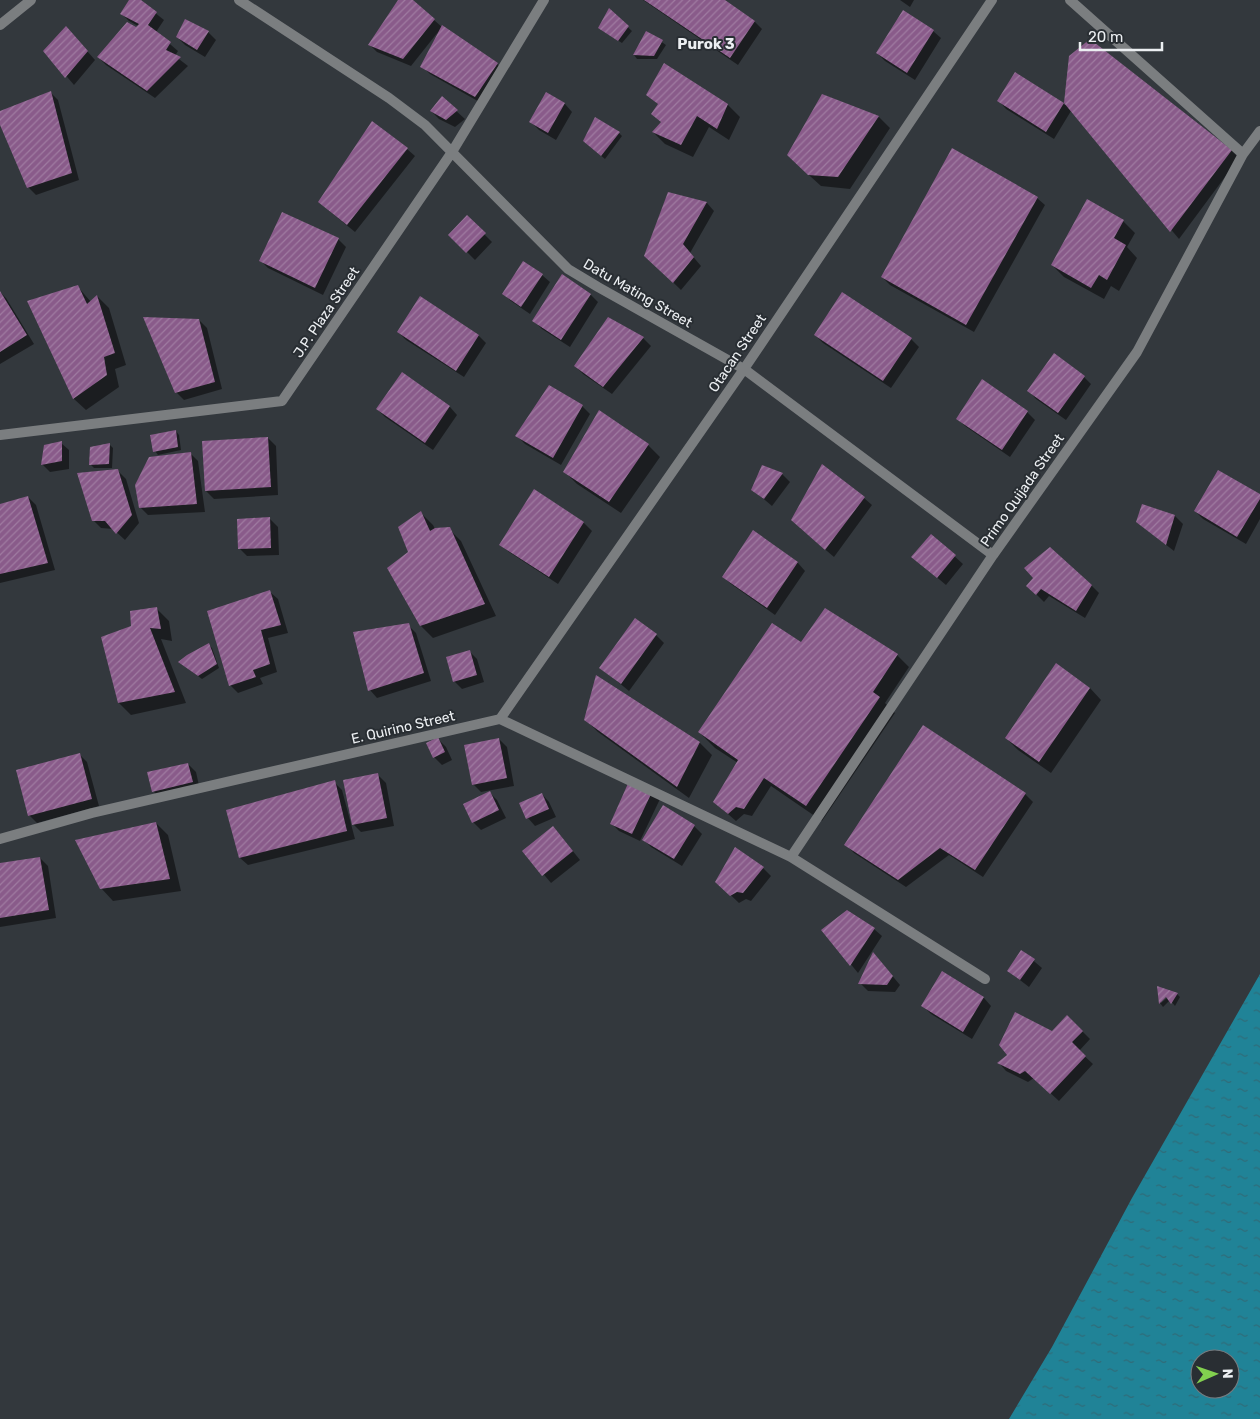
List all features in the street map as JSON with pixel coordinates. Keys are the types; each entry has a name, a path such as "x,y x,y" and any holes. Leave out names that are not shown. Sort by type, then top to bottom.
{"street":[{"path":"0,25 31,0"},
{"name":"Datu Mating Street","path":"239,0 389,98 425,125 568,269 598,288 744,369 993,554"},
{"name":"J.P. Plaza Street","path":"0,435 282,400 452,152 544,0"},
{"name":"Otacan Street","path":"500,718 744,369 992,0"},
{"path":"1070,0 1243,154"},
{"name":"Primo Quijada Street","path":"791,856 993,554 1137,352 1243,154 1260,131"},
{"path":"500,718 791,856 985,979"},
{"name":"E. Quirino Street","path":"0,839 92,813 500,718"}],"water":[{"path":"1260,974 1260,1419 1009,1419 1052,1347 1132,1198"}],"building":[{"path":"129,0 141,0 157,12 148,25 171,42 166,50 181,57 147,91 97,57 127,22 136,27 139,24 120,14"},
{"path":"398,0 413,0 435,19 403,59 368,45"},
{"path":"644,0 725,0 755,21 730,58"},
{"path":"609,8 629,26 618,41 598,28"},
{"path":"903,10 934,30 907,73 876,53"},
{"path":"185,19 209,31 197,50 176,37"},
{"path":"442,25 498,63 475,97 420,67"},
{"path":"66,26 88,51 65,78 43,51"},
{"path":"646,31 663,40 654,56 633,55"},
{"path":"1090,39 1232,150 1170,232 1064,103 1069,56"},
{"path":"664,63 728,104 717,129 697,116 681,145 652,132 661,122 651,114 658,104 646,95"},
{"path":"1015,72 1064,103 1046,132 997,101"},
{"path":"51,91 72,173 27,188 0,125 0,111"},
{"path":"546,92 565,103 548,133 529,122"},
{"path":"822,94 879,116 838,177 808,175 787,155"},
{"path":"442,96 458,110 446,120 430,111"},
{"path":"595,117 620,132 601,156 583,141"},
{"path":"372,121 408,148 347,225 318,202"},
{"path":"952,148 1038,197 966,325 881,277"},
{"path":"668,192 707,202 683,244 694,257 673,283 644,256"},
{"path":"1087,199 1124,220 1114,238 1126,245 1107,280 1099,275 1091,288 1051,265"},
{"path":"282,212 339,238 315,288 259,261"},
{"path":"467,215 486,233 466,253 448,235"},
{"path":"523,261 543,274 521,307 502,294"},
{"path":"562,274 591,294 561,340 532,321"},
{"path":"78,285 87,304 97,295 115,353 104,357 107,375 73,399 27,301"},
{"path":"0,291 27,335 0,352"},
{"path":"842,292 912,338 883,381 814,335"},
{"path":"420,296 479,335 456,371 397,332"},
{"path":"143,317 199,319 215,382 175,393"},
{"path":"608,317 644,337 603,387 574,366"},
{"path":"1054,353 1085,376 1058,413 1027,391"},
{"path":"402,372 450,406 425,443 376,409"},
{"path":"982,379 1028,411 1002,450 956,419"},
{"path":"549,385 583,405 553,458 515,436"},
{"path":"599,410 649,444 609,502 563,472"},
{"path":"176,430 178,447 153,452 150,435"},
{"path":"268,437 271,487 205,491 202,441"},
{"path":"62,441 62,461 41,465 44,445"},
{"path":"110,443 109,464 89,465 90,447"},
{"path":"191,452 197,504 139,508 135,485 149,457"},
{"path":"822,464 865,497 825,550 791,520"},
{"path":"762,465 783,473 764,499 751,490"},
{"path":"118,469 132,515 116,534 105,521 92,521 77,473"},
{"path":"1218,470 1260,494 1260,499 1237,537 1194,511"},
{"path":"534,489 584,522 549,577 499,545"},
{"path":"28,496 48,563 0,574 0,504"},
{"path":"1142,504 1175,515 1166,545 1136,522"},
{"path":"421,511 430,531 435,528 450,527 485,604 420,626 387,568 408,552 398,527"},
{"path":"270,517 271,548 238,549 237,519"},
{"path":"753,530 798,562 767,608 722,577"},
{"path":"931,534 956,555 937,578 911,557"},
{"path":"1050,547 1092,585 1076,611 1041,589 1036,595 1026,586 1033,578 1024,568"},
{"path":"270,590 281,625 261,630 270,664 253,670 256,677 229,686 207,611"},
{"path":"157,607 161,629 150,628 175,692 118,703 101,637 131,626 130,611"},
{"path":"825,608 898,654 873,692 880,697 806,806 764,778 744,809 736,807 728,814 713,802 738,760 698,732 772,623 801,642"},
{"path":"635,618 657,634 621,684 599,668"},
{"path":"409,623 424,673 368,691 353,632"},
{"path":"209,643 217,664 198,676 178,662 187,655"},
{"path":"470,650 477,675 453,682 446,657"},
{"path":"1056,663 1090,688 1039,762 1005,738"},
{"path":"596,675 700,742 677,787 584,720"},
{"path":"923,725 1026,793 975,870 940,848 898,880 844,845"},
{"path":"438,737 445,752 433,758 426,743"},
{"path":"499,738 507,778 472,785 464,745"},
{"path":"80,753 92,799 28,816 16,770"},
{"path":"188,763 193,782 152,792 147,772"},
{"path":"378,773 387,818 352,825 343,780"},
{"path":"630,779 653,790 632,834 610,824"},
{"path":"335,780 347,831 239,858 226,810"},
{"path":"490,791 499,810 472,823 463,804"},
{"path":"542,793 549,809 526,819 519,803"},
{"path":"663,805 695,825 674,859 642,840"},
{"path":"156,822 170,879 100,889 75,840"},
{"path":"553,826 573,851 542,876 522,851"},
{"path":"735,847 764,867 743,893 737,892 730,896 715,882"},
{"path":"40,857 49,910 0,918 0,863"},
{"path":"847,910 875,928 850,966 821,930"},
{"path":"1021,950 1035,959 1020,980 1007,971"},
{"path":"873,952 893,976 887,985 858,984"},
{"path":"942,971 984,997 963,1032 921,1006"},
{"path":"1157,986 1178,993 1171,1004 1166,997 1159,1004"},
{"path":"1015,1012 1052,1031 1067,1015 1083,1031 1072,1042 1086,1056 1050,1094 1025,1071 1020,1074 997,1063 1007,1055 999,1045"}],"district":[{"name":"Purok 3","path":"706,44"}]}
